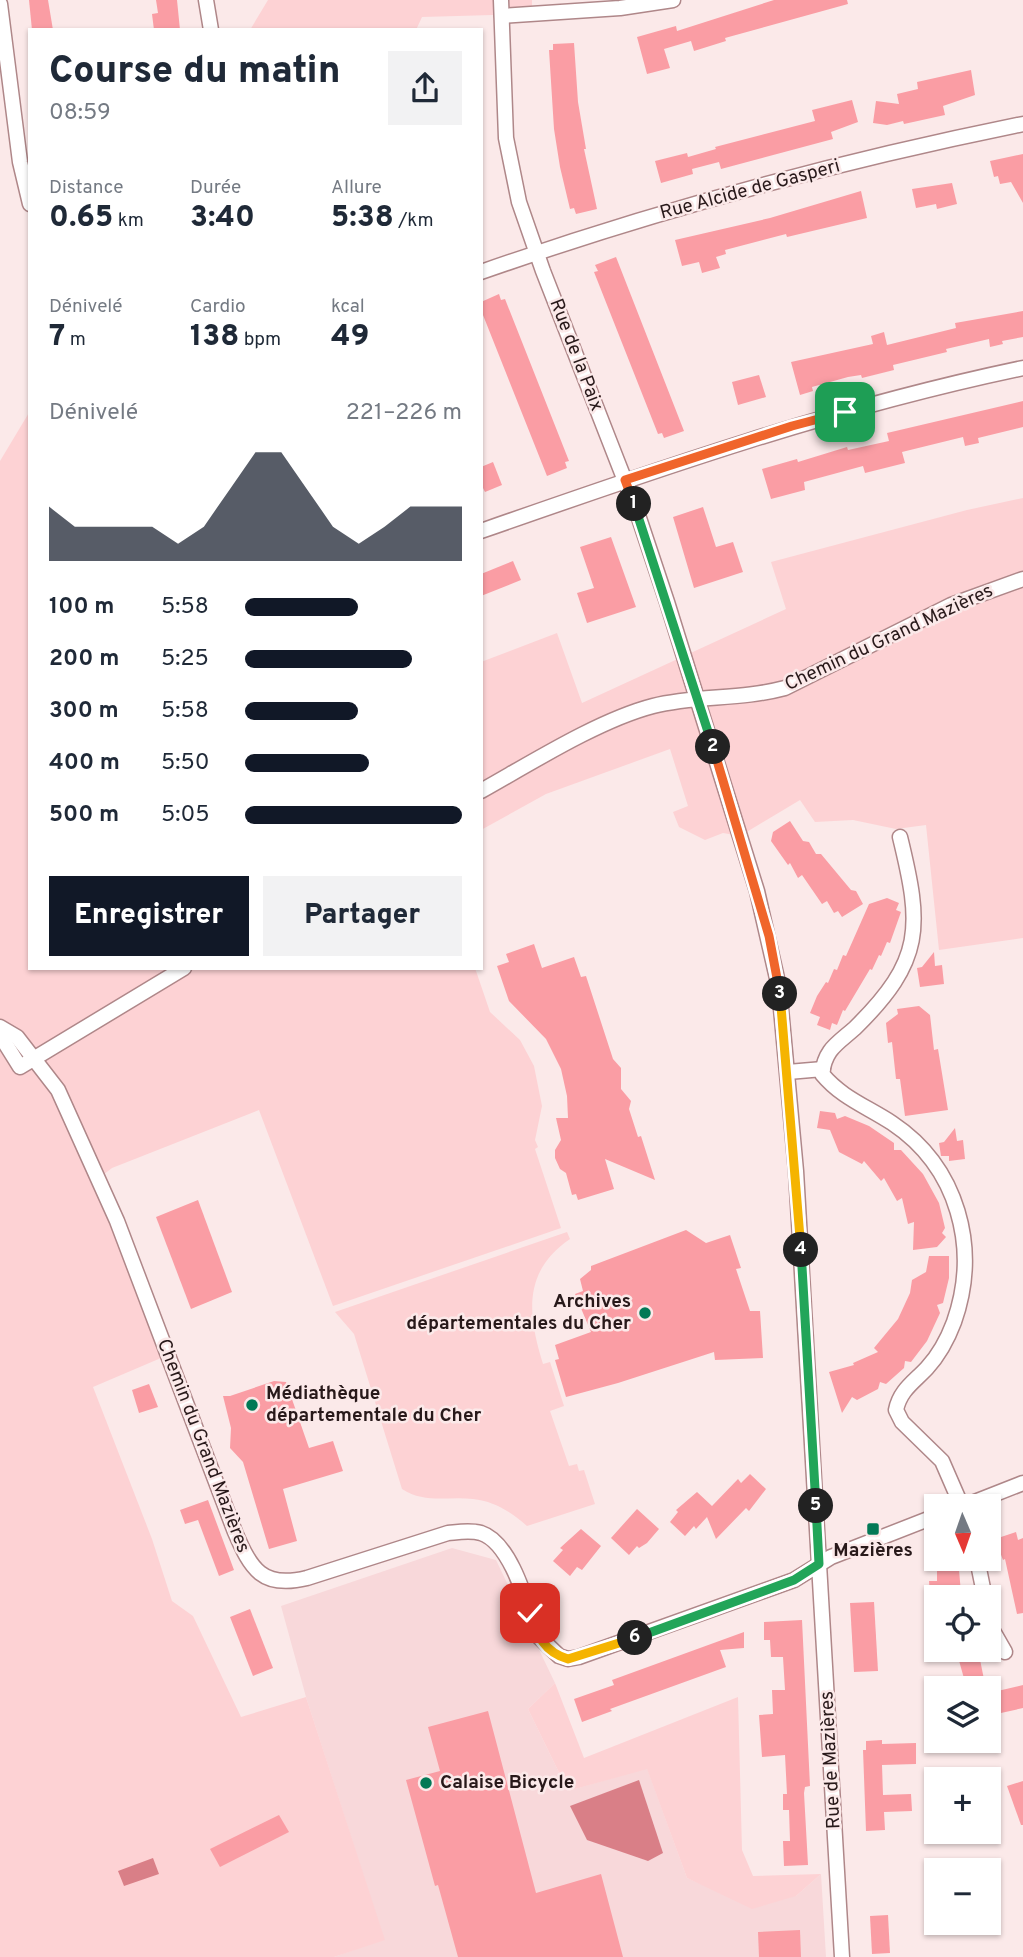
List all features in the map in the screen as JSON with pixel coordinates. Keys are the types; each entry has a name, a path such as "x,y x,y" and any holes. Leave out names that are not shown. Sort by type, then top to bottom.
{"street":[{"path":"206,0 211,28"},
{"name":"Rue de la Paix","path":"501,0 506,138 519,202 625,480 699,700 769,936 779,986 788,1072"},
{"path":"502,16 673,0"},
{"path":"0,4 20,162 28,196"},
{"name":"Rue Alcide de Gasperi","path":"483,271 625,225 756,188 906,148 1023,124"},
{"path":"483,530 625,480 792,426 1023,368"},
{"name":"Chemin du Grand Mazières","path":"483,789 635,711 699,700 760,695 785,688 951,605 1023,579"},
{"path":"900,837 910,880 916,930 909,955 893,984 873,1010 825,1055 822,1074 835,1090 892,1123 917,1142 941,1173 960,1217 965,1239 965,1266 954,1323 942,1348 929,1366 903,1392 897,1410 902,1422 942,1461 956,1494"},
{"path":"0,1035 20,1067 181,970"},
{"name":"Chemin du Grand Mazières","path":"0,1027 17,1037 58,1090 99,1178 235,1532 247,1559 258,1573 271,1580 290,1582 448,1533 472,1531 484,1534 503,1549 538,1636 552,1652 568,1659 618,1644 794,1580 819,1564"},
{"path":"788,1072 823,1069"},
{"name":"Rue de Mazières","path":"788,1072 842,1957"},
{"path":"995,1494 1023,1483"},
{"path":"819,1564 924,1520"},
{"path":"1001,1646 1004,1652"}],"shaded area":[{"path":"268,0 532,0 532,14 422,17 417,28 251,28"},
{"path":"28,414 28,970 476,970 490,1012 520,1040 534,1066 542,1106 535,1140 538,1147 535,1149 561,1228 333,1306 259,1110 112,1168 99,1178 168,1355 93,1387 152,1539 172,1601 193,1616 241,1717 306,1697 385,1940 334,1957 0,1957 0,461"},
{"path":"1023,498 1023,938 939,950 926,825 896,829 853,820 815,822 800,800 740,836 723,833 705,840 679,827 673,812 688,806 670,749 546,794 483,829 483,661 557,633 582,703 786,609 771,562 967,510"},
{"path":"567,1232 570,1239 554,1252 536,1280 532,1312 543,1364 550,1362 564,1406 550,1411 569,1466 577,1464 579,1471 584,1470 595,1504 527,1526 488,1502 464,1498 428,1498 402,1489 354,1334 335,1312"},
{"path":"452,1548 496,1560 555,1683 528,1709 568,1791 647,1768 687,1878 715,1890 796,1896 821,1874 826,1957 334,1957 384,1939 306,1697 281,1606"},
{"path":"555,1683 584,1758 738,1697 742,1850 753,1876 821,1874 796,1896 752,1909 687,1878 647,1769 568,1791 528,1709"},
{"path":"639,1780 663,1853 648,1861 587,1840 570,1806"},
{"path":"153,1858 159,1874 124,1886 118,1871"}],"building":[{"path":"29,0 48,0 53,28 32,28"},
{"path":"156,0 177,0 180,28 154,28 152,14 158,13"},
{"path":"774,0 847,0 848,4 725,38 726,41 694,51 691,41 664,49 670,68 647,74 637,37 676,26 677,31"},
{"path":"574,43 584,149 597,209 576,214 574,208 570,209 560,167 554,129 549,50 553,50 553,44"},
{"path":"971,70 975,95 943,106 945,115 904,124 903,121 887,125 873,123 876,101 899,104 897,94 918,89 917,82"},
{"path":"852,100 858,122 831,132 833,139 721,169 719,162 692,169 693,174 661,183 655,161 687,153 688,157 716,149 715,147 815,121 812,110"},
{"path":"1023,154 1023,203 1011,182 1000,184 998,176 994,177 990,161"},
{"path":"952,183 957,204 937,209 936,204 916,208 912,189"},
{"path":"861,191 867,218 787,237 786,234 725,250 726,254 716,257 720,268 702,273 699,262 682,266 675,240 770,218"},
{"path":"616,257 684,431 664,438 662,433 658,434 594,272 598,271 595,265"},
{"path":"499,294 501,300 505,299 569,461 565,462 567,468 547,476 483,315 483,301"},
{"path":"1023,311 1023,337 1002,341 1003,344 990,347 989,339 946,349 947,352 893,365 894,370 862,378 861,375 848,377 812,387 813,391 800,395 791,362 873,344 871,336 884,332 887,345 956,328 955,323"},
{"path":"759,375 766,397 738,405 732,382"},
{"path":"1023,401 1023,427 978,438 979,443 965,446 963,437 902,452 905,463 865,473 863,466 804,482 805,490 771,499 762,469 797,459 798,462 847,447 848,450 889,441 887,433"},
{"path":"493,462 502,485 485,492 483,466"},
{"path":"703,507 716,547 733,542 743,572 694,588 673,517"},
{"path":"611,537 636,607 587,623 577,593 594,588 580,547"},
{"path":"513,561 521,580 483,595 483,573"},
{"path":"790,821 803,841 809,842 816,854 821,854 851,890 856,891 863,904 842,917 838,911 834,913 827,901 822,904 802,875 798,878 790,863 788,865 771,841 773,832"},
{"path":"887,898 899,903 896,910 901,912 890,943 887,942 872,970 870,969 845,1011 843,1010 837,1025 832,1023 830,1030 817,1025 820,1017 810,1013 817,996 826,982 828,983 834,969 837,970 843,955 846,956 869,904"},
{"path":"534,944 542,968 574,957 581,977 586,976 613,1059 621,1068 621,1089 631,1101 629,1109 655,1180 605,1159 614,1189 578,1200 576,1194 572,1195 566,1173 560,1169 555,1158 555,1150 561,1140 556,1118 568,1118 567,1096 561,1069 546,1039 509,1001 497,966 509,962 506,954"},
{"path":"934,952 935,966 942,965 944,984 920,987 917,968 922,967"},
{"path":"919,1006 930,1015 934,1050 938,1049 948,1110 905,1116 900,1079 896,1079 892,1042 888,1043 886,1023 898,1014 897,1009"},
{"path":"820,1111 835,1113 837,1119 845,1116 869,1126 894,1143 894,1150 901,1150 923,1174 939,1203 945,1228 942,1233 946,1237 937,1247 913,1250 914,1222 908,1224 902,1198 897,1201 884,1178 881,1181 864,1161 862,1164 839,1152 830,1130 817,1128"},
{"path":"955,1128 957,1141 963,1140 965,1159 949,1161 949,1156 941,1156 939,1143 944,1142"},
{"path":"198,1200 232,1292 191,1309 156,1217"},
{"name":"Archives départementales du Cher","path":"686,1230 706,1243 730,1235 741,1268 736,1269 750,1311 760,1311 763,1358 715,1360 714,1352 566,1397 555,1360 559,1359 555,1345 591,1332 575,1294 583,1291 580,1279 591,1270 591,1266"},
{"path":"929,1256 949,1256 949,1278 943,1303 937,1305 940,1313 927,1341 911,1362 905,1361 904,1368 886,1384 880,1382 878,1389 857,1400 852,1397 842,1413 829,1372 854,1365 853,1363 878,1352 874,1348 898,1319 910,1293 912,1280 926,1272"},
{"path":"274,1381 286,1382 309,1448 333,1441 343,1471 283,1489 297,1541 269,1549 243,1462 230,1448 231,1428 223,1396"},
{"path":"149,1384 158,1407 139,1413 132,1390"},
{"path":"750,1474 766,1489 749,1511 746,1508 716,1539 707,1517 685,1536 670,1522 678,1512 676,1510 697,1492 712,1506 738,1479 741,1483"},
{"path":"208,1500 234,1570 219,1576 198,1520 185,1524 180,1510"},
{"path":"637,1509 659,1529 647,1543 639,1548 637,1546 629,1555 611,1538"},
{"path":"581,1529 601,1546 582,1570 577,1567 570,1576 553,1561 563,1550 560,1548"},
{"path":"1016,1532 1018,1540 1023,1538 1023,1613 1017,1614 1005,1559 1003,1560 1001,1555 1001,1537"},
{"path":"937,1572 959,1572 960,1585 929,1585 929,1581 937,1581"},
{"path":"874,1602 878,1671 854,1672 850,1603"},
{"path":"250,1609 273,1668 253,1676 230,1617"},
{"path":"802,1620 810,1786 805,1787 804,1793 808,1865 784,1866 783,1841 790,1841 789,1810 783,1810 783,1794 787,1794 785,1755 762,1757 759,1715 773,1714 772,1690 785,1690 783,1657 771,1657 770,1640 764,1640 764,1622"},
{"path":"744,1632 744,1648 720,1650 726,1667 610,1709 612,1711 582,1722 574,1699 614,1685 612,1680"},
{"path":"959,1662 980,1662 983,1676 963,1676"},
{"path":"1023,1685 1023,1708 1001,1713 1001,1690"},
{"path":"488,1711 536,1893 601,1874 623,1957 458,1957 406,1780 440,1771 428,1727"},
{"path":"882,1740 882,1744 916,1743 916,1764 882,1765 883,1795 911,1794 912,1811 884,1812 885,1830 866,1831 863,1750 866,1750 866,1741"},
{"path":"1023,1781 1023,1825 1021,1825 1007,1786"},
{"path":"279,1815 289,1832 220,1867 210,1849"},
{"path":"888,1915 890,1953 872,1954 870,1916"},
{"path":"800,1930 801,1957 759,1957 758,1932"}],"place":[{"name":"Archives départementales du Cher","path":"645,1313"},
{"name":"Médiathèque départementale du Cher","path":"252,1405"},
{"name":"Mazières","path":"873,1529"},
{"name":"Calaise Bicycle","path":"426,1783"}],"route":[{"path":"530,1613 538,1636 546,1647 558,1656 568,1659 618,1644 794,1580 819,1564 795,1160 779,986 757,891 699,700 625,480 792,426 845,412"}]}
